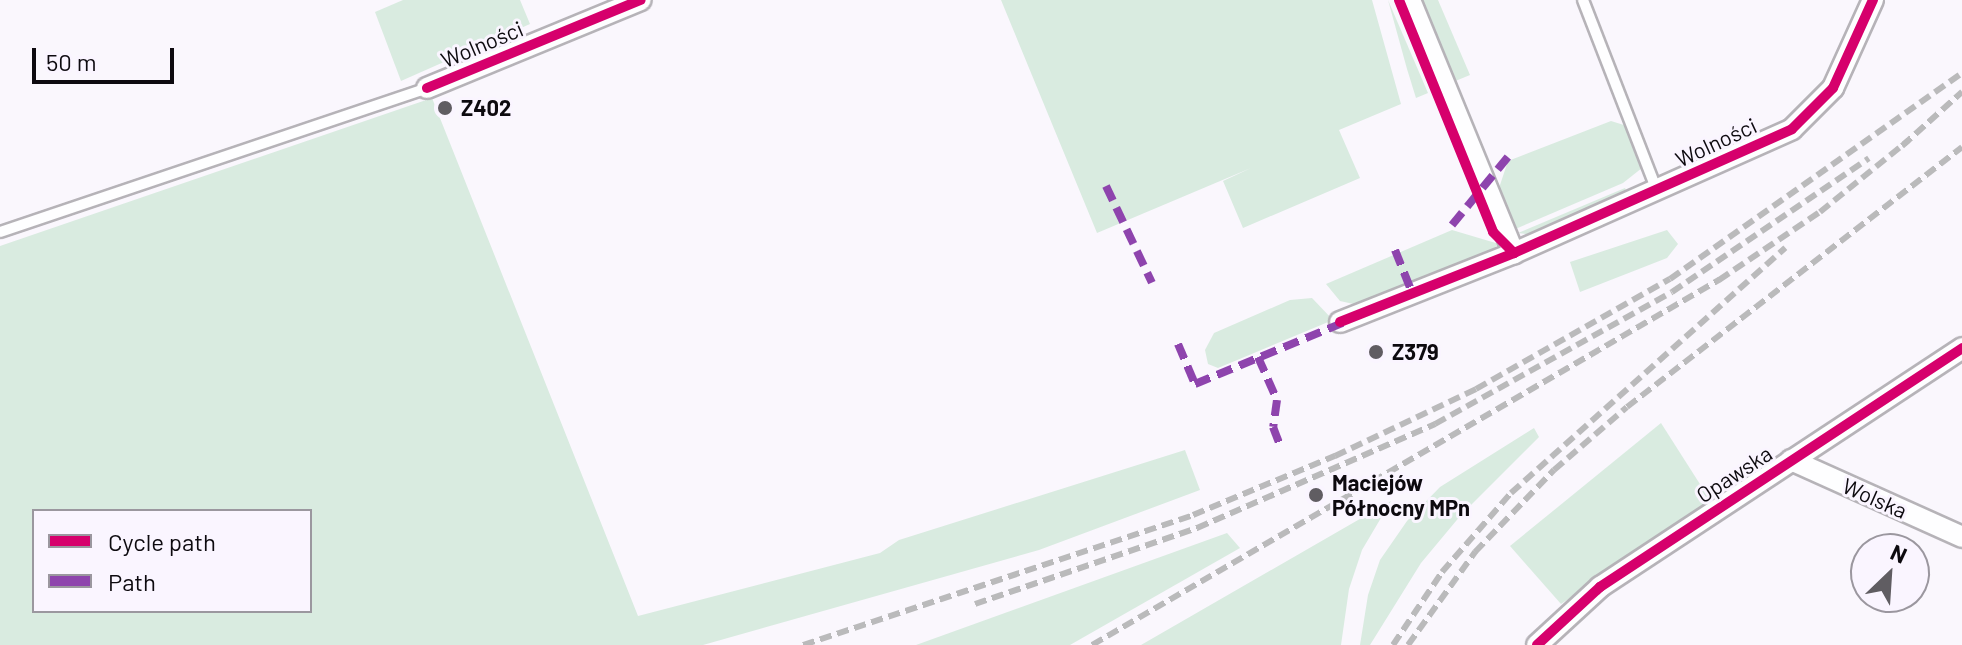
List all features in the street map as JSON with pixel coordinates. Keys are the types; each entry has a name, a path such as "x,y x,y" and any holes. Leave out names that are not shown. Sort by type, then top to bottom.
{"street":[{"name":"Wolności","path":"427,88 641,0"},
{"path":"1410,0 1514,253"},
{"name":"Wolności","path":"1340,322 1514,253 1657,191 1804,121 1833,88 1873,0"},
{"name":"Opawska","path":"1537,645 1600,587 1962,348"},
{"name":"Wolska","path":"1822,440 1832,478"},
{"name":"Wolska","path":"1791,460 1962,537"}],"lane":[{"path":"1583,0 1657,191"},
{"path":"0,232 427,88"}],"green space":[{"path":"403,0 520,0 530,24 401,81 375,12"},
{"path":"1001,0 1372,0 1401,104 1339,130 1360,178 1243,228 1223,181 1251,168 1097,233"},
{"path":"1388,0 1428,93 1416,98 1407,69"},
{"path":"1419,0 1438,0 1470,75 1453,82"},
{"path":"432,98 638,616 880,553 899,540 1185,450 1200,490 1039,550 703,645 0,645 0,246"},
{"path":"1611,121 1627,126 1642,168 1623,183 1513,230 1497,194 1508,161"},
{"path":"1625,188 1628,195 1534,235 1518,233"},
{"path":"1452,230 1499,244 1484,256 1358,305 1340,301 1326,284"},
{"path":"1667,230 1678,244 1667,258 1580,292 1570,262"},
{"path":"1312,298 1333,320 1218,368 1208,364 1205,350 1214,333 1290,300"},
{"path":"1661,423 1712,503 1561,604 1510,546"},
{"path":"1534,428 1539,437 1461,515 1421,563 1370,645 1360,645 1368,595 1380,560 1407,521 1440,487"},
{"path":"1391,501 1362,550 1349,589 1341,645 1141,645"},
{"path":"1227,533 1240,548 1070,645 916,645"}],"railway":[{"path":"803,645 1193,515 1335,456 1476,389 1670,279 1962,73"},
{"path":"1902,146 1962,92"},
{"path":"1092,645 1719,280 1820,212 1909,140"},
{"path":"1408,645 1475,552 1554,470 1627,407 1962,147"},
{"path":"975,604 1197,528 1435,424 1672,292 1869,158"},
{"path":"1393,645 1442,572 1511,493 1785,248"}],"marked path":[{"path":"1452,225 1512,152"},
{"path":"1106,186 1152,283"},
{"path":"1395,250 1413,295"},
{"path":"1178,344 1195,384 1347,321"},
{"path":"1258,357 1277,400 1273,427 1279,443"}],"cycle path":[{"path":"427,88 641,0"},
{"path":"1399,0 1493,232 1514,253"},
{"path":"1340,322 1514,253 1792,129 1833,88 1873,0"},
{"path":"1537,645 1600,587 1962,348"}],"place":[{"name":"Z402","path":"445,108"},
{"name":"Z379","path":"1376,352"},
{"name":"Maciejów Północny MPn","path":"1316,495"}]}
